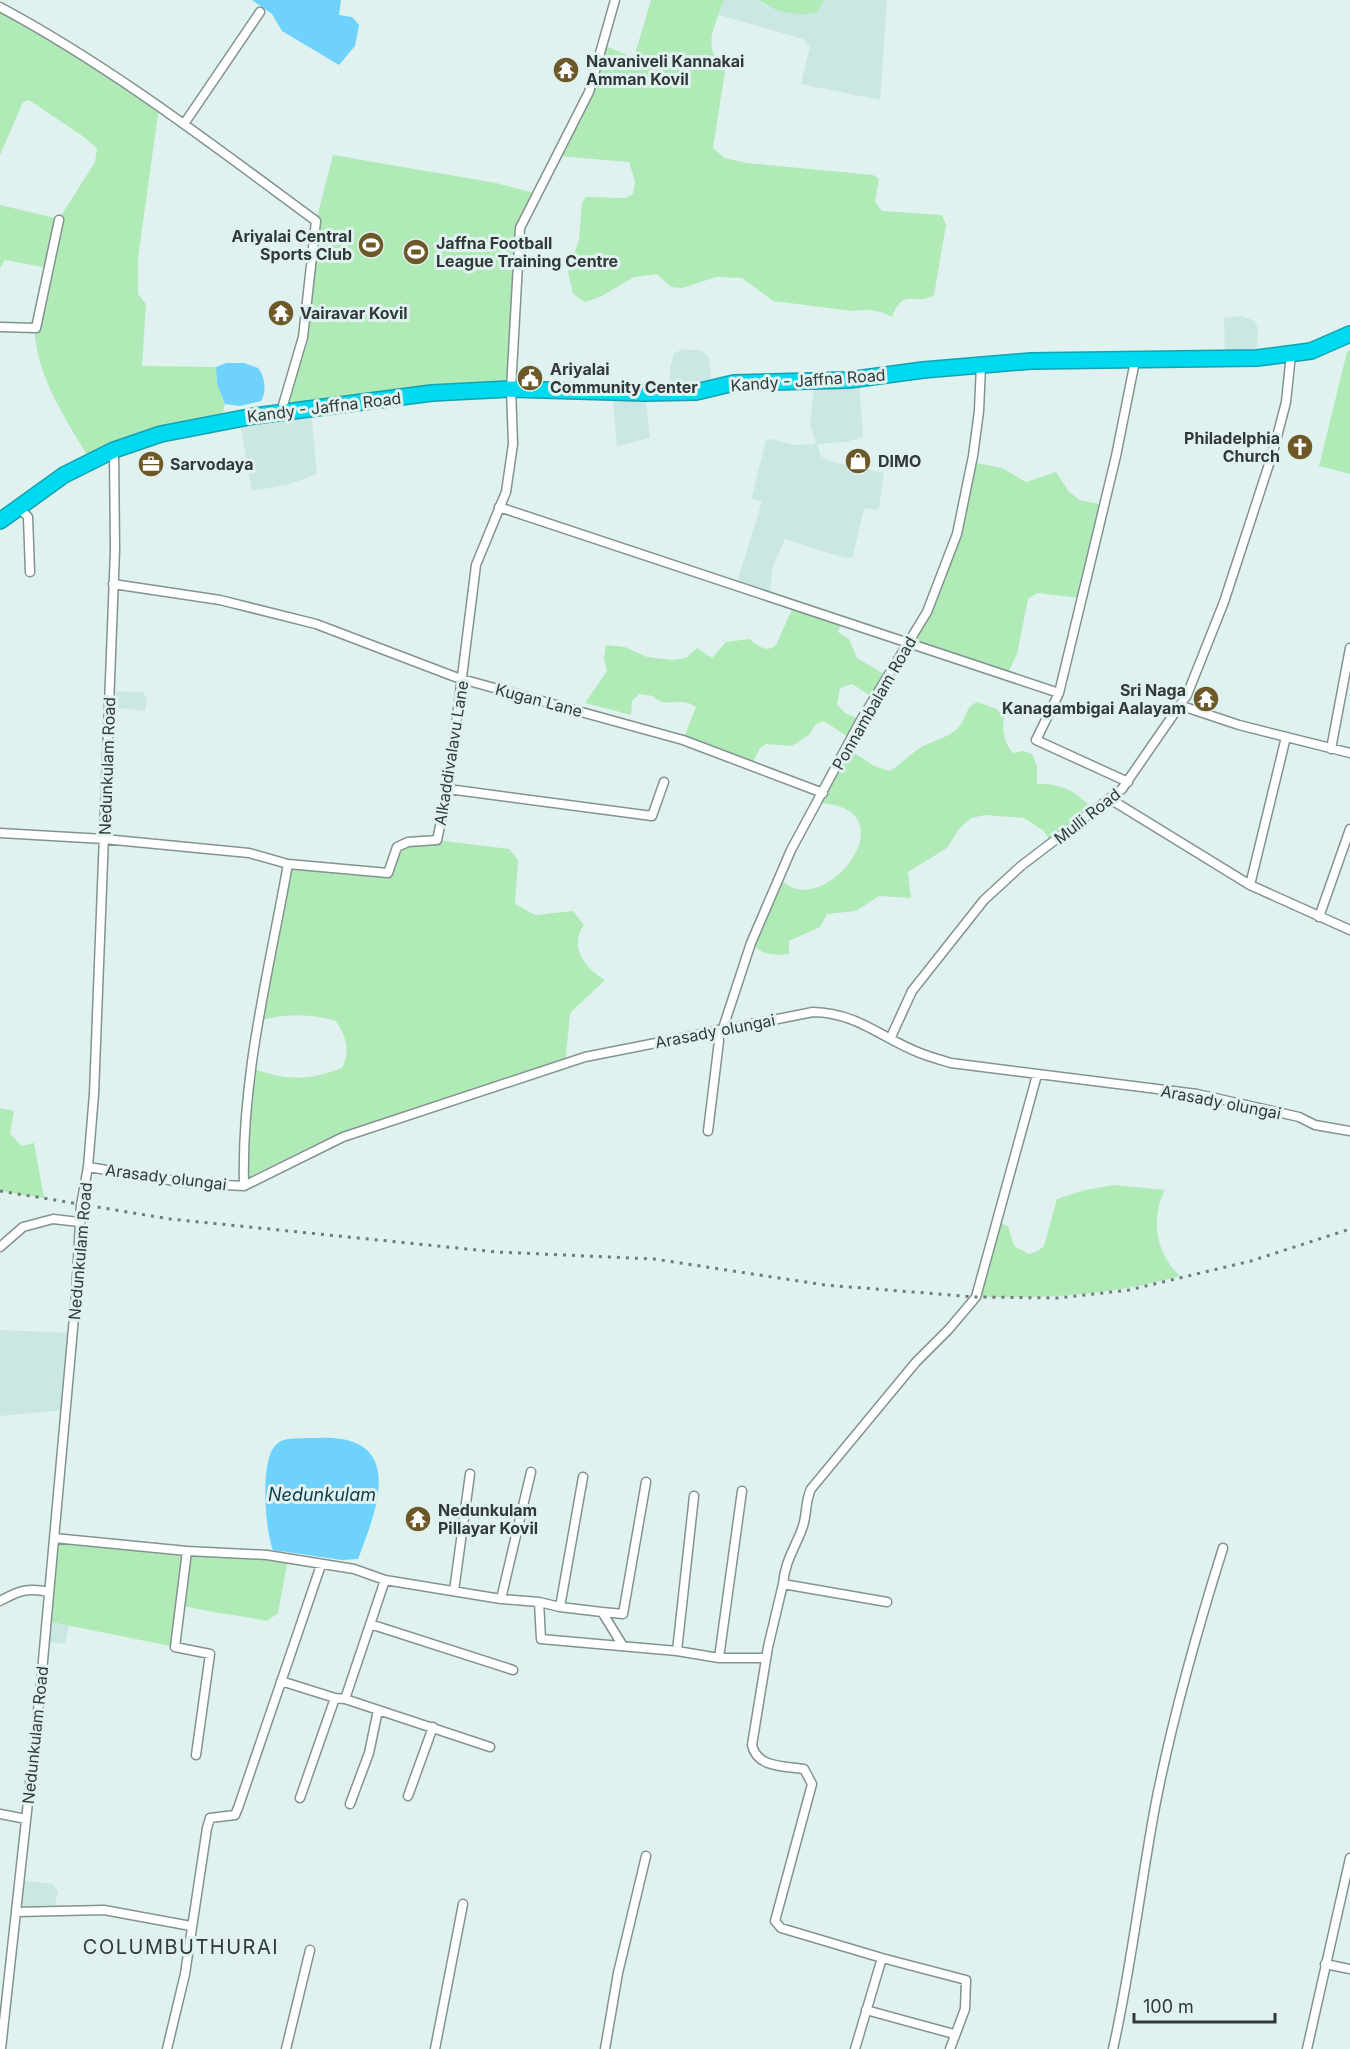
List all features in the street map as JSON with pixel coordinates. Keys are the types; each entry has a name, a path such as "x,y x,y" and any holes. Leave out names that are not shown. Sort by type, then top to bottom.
{"highway":[{"name":"Kandy - Jaffna Road","path":"0,521 64,475 114,450 181,429 221,420 432,393 511,389 651,394 696,392 734,383 849,380 981,364 1031,361 1257,358 1325,347 1350,334"}],"street":[{"name":"Alkaddivalavu Lane","path":"0,833 104,839 249,853 288,864 388,873 397,847 408,842 437,840 448,789 476,565 506,492 513,444 511,389 520,228 589,92 615,0"},
{"path":"0,7 59,39 184,124 316,221 303,337 281,412"},
{"path":"184,124 260,12"},
{"path":"0,327 36,328 58,220"},
{"name":"Mulli Road","path":"891,1037 912,991 984,900 1021,866 1110,799 1128,782 1186,694 1224,602 1273,452 1286,402 1290,354"},
{"path":"1128,782 1036,740 1059,693 1116,456 1135,361"},
{"name":"Ponnambalam Road","path":"708,1131 720,1029 751,943 790,850 861,720 927,612 957,534 974,444 981,364"},
{"name":"Nedunkulam Road","path":"1,2049 49,1592 76,1295 79,1222 88,1167 94,1094 116,500 114,450"},
{"path":"499,507 1059,693"},
{"path":"20,508 28,517 30,572"},
{"name":"Kugan Lane","path":"113,584 220,600 316,624 463,679 683,740 823,793"},
{"path":"1331,749 1350,648"},
{"path":"1179,705 1239,725 1350,753"},
{"path":"1250,885 1286,737"},
{"path":"448,789 652,816 664,782"},
{"path":"1110,799 1154,829 1250,885 1350,930"},
{"path":"1319,917 1350,829"},
{"path":"244,1186 243,1142 255,1033 288,864"},
{"name":"Arasady olungai","path":"88,1167 188,1183 244,1186 343,1137 585,1057 813,1012 835,1012 891,1037 919,1053 951,1063 1197,1094 1299,1117 1315,1125 1350,1131"},
{"path":"950,2049 965,2009 966,1980 781,1928 775,1921 812,1784 804,1769 763,1762 754,1754 752,1745 766,1658 783,1584 785,1565 804,1524 806,1500 811,1489 916,1362 949,1329 976,1296 1037,1075"},
{"path":"0,1247 23,1227 53,1219 79,1222"},
{"path":"501,1599 531,1472"},
{"path":"454,1591 471,1474"},
{"path":"560,1606 583,1477"},
{"path":"54,1538 187,1551 267,1555 354,1569 384,1580 501,1599 622,1614 646,1482"},
{"path":"719,1658 742,1491"},
{"path":"677,1651 694,1496"},
{"path":"1113,2049 1127,1989 1156,1805 1179,1699 1223,1548"},
{"path":"187,1551 175,1647 210,1654 196,1755"},
{"path":"167,2049 185,1974 210,1818 235,1815 321,1565"},
{"path":"345,1699 384,1580"},
{"path":"783,1584 887,1602"},
{"path":"0,1601 18,1591 34,1588 49,1592"},
{"path":"539,1602 541,1640 677,1651 719,1658 766,1658"},
{"path":"602,1612 623,1646"},
{"path":"370,1624 513,1670"},
{"path":"282,1681 334,1698 345,1699 490,1747"},
{"path":"300,1798 334,1698"},
{"path":"350,1804 369,1753 378,1710"},
{"path":"408,1796 433,1727"},
{"path":"0,1814 26,1819"},
{"path":"605,2049 618,1973 646,1856"},
{"path":"1307,2049 1350,1858"},
{"path":"435,2049 463,1904"},
{"path":"16,1912 104,1910 191,1926"},
{"path":"286,2049 310,1950"},
{"path":"855,2049 882,1958"},
{"path":"1325,1964 1350,1969"},
{"path":"866,2010 954,2034"}],"shaded area":[{"path":"724,0 760,0 765,6 817,12 824,0 887,0 880,100 801,84 810,47 803,39 719,15"},
{"path":"1242,316 1255,321 1258,329 1257,358 1225,359 1224,318"},
{"path":"684,349 702,351 709,357 712,388 670,389 670,368 674,353"},
{"path":"859,378 863,437 846,442 817,444 821,456 829,461 884,473 879,507 877,510 864,508 853,556 848,558 838,556 785,539 773,566 769,598 736,586 762,501 753,499 752,496 766,440 771,439 795,445 816,444 810,424 815,380"},
{"path":"612,392 645,393 650,438 617,446"},
{"path":"311,410 317,474 287,485 252,491 239,418"},
{"path":"110,691 143,692 147,699 145,711 109,707"},
{"path":"0,1330 72,1333 65,1410 0,1416"},
{"path":"46,1621 69,1626 65,1644 44,1641"},
{"path":"19,1880 53,1884 58,1892 54,1909 16,1912"}],"green space":[{"path":"651,0 724,0 714,29 712,45 713,53 725,71 713,148 724,158 747,163 873,175 879,179 875,202 882,211 942,215 946,225 934,295 901,302 892,317 873,311 853,311 773,301 742,278 716,277 682,288 671,287 657,274 634,277 600,297 585,302 573,294 568,272 579,240 582,203 586,197 626,198 633,194 635,181 629,162 558,156 571,132 603,45 630,56 635,54"},
{"path":"760,0 824,0 817,12 803,14 771,8"},
{"path":"0,7 159,107 138,258 138,294 146,304 142,366 216,367 217,384 225,404 221,420 91,462 56,402 42,369 35,336 48,268 5,260 0,268 0,205 59,219 95,162 97,148 29,100 23,102 0,155"},
{"name":"Jaffna Football League Training Centre","path":"333,155 496,183 538,194 520,228 511,389 281,412 303,337 316,221"},
{"path":"1350,350 1350,474 1319,466 1347,352"},
{"path":"971,462 1002,468 1026,482 1056,472 1069,492 1080,500 1104,505 1081,598 1037,593 1028,599 1017,654 1007,675 909,642 932,600 941,577 961,509"},
{"path":"794,605 843,620 838,632 849,639 857,658 887,676 874,698 852,684 840,688 837,704 845,713 861,720 851,739 824,721 816,724 810,734 792,746 766,744 760,748 751,766 683,740 696,707 685,702 663,702 653,696 639,694 632,701 631,715 585,703 607,671 604,659 606,645 625,647 647,657 674,660 686,658 697,648 712,658 726,642 749,639 762,648 769,649 776,645"},
{"path":"977,702 997,709 1004,717 1004,736 1013,753 1023,751 1032,754 1037,766 1037,784 1063,787 1081,798 1094,810 1052,844 1044,831 1024,818 985,815 971,818 959,829 947,848 908,872 911,898 879,896 856,911 827,914 820,927 789,941 789,954 768,954 755,947 751,943 779,877 796,889 816,888 835,877 851,861 860,841 859,823 846,809 817,803 847,748 874,766 890,771 920,748 953,732 961,724 973,704"},
{"path":"437,840 509,849 518,860 515,904 535,915 573,911 584,925 578,941 581,957 591,970 605,980 570,1013 565,1066 343,1137 244,1186 251,1068 286,1077 318,1075 342,1068 347,1049 345,1038 336,1021 296,1015 257,1021 288,864 387,873 397,847"},
{"path":"0,1108 14,1111 10,1134 22,1146 34,1143 44,1198 0,1191"},
{"path":"1114,1185 1165,1190 1158,1213 1158,1236 1165,1257 1180,1276 1103,1292 1030,1297 976,1297 997,1222 1008,1226 1014,1246 1029,1254 1044,1246 1057,1199 1085,1190"},
{"path":"54,1538 288,1559 278,1613 267,1621 182,1605 175,1647 46,1621"}],"water":[{"path":"252,0 341,0 339,15 352,17 359,25 355,46 339,65 282,31 272,14"},
{"path":"226,363 244,363 258,368 264,384 261,401 240,406 225,404 217,384 216,367"},
{"name":"Nedunkulam","path":"305,1438 342,1439 361,1446 373,1457 378,1472 378,1489 370,1526 358,1559 342,1560 273,1550 265,1496 270,1454 281,1441"}],"railway":[{"path":"0,1191 170,1219 497,1252 654,1259 825,1285 976,1297 1058,1298 1129,1290 1251,1261 1350,1229"}],"place":[{"name":"Navaniveli Kannakai Amman Kovil","path":"566,70"},
{"name":"Ariyalai Central Sports Club","path":"371,245"},
{"name":"Jaffna Football League Training Centre","path":"416,252"},
{"name":"Vairavar Kovil","path":"281,313"},
{"name":"Ariyalai Community Center","path":"530,378"},
{"name":"Philadelphia Church","path":"1300,447"},
{"name":"DIMO","path":"858,461"},
{"name":"Sarvodaya","path":"151,464"},
{"name":"Sri Naga Kanagambigai Aalayam","path":"1206,699"},
{"name":"Nedunkulam Pillayar Kovil","path":"418,1519"}],"district":[{"name":"COLUMBUTHURAI","path":"181,1947"}]}
